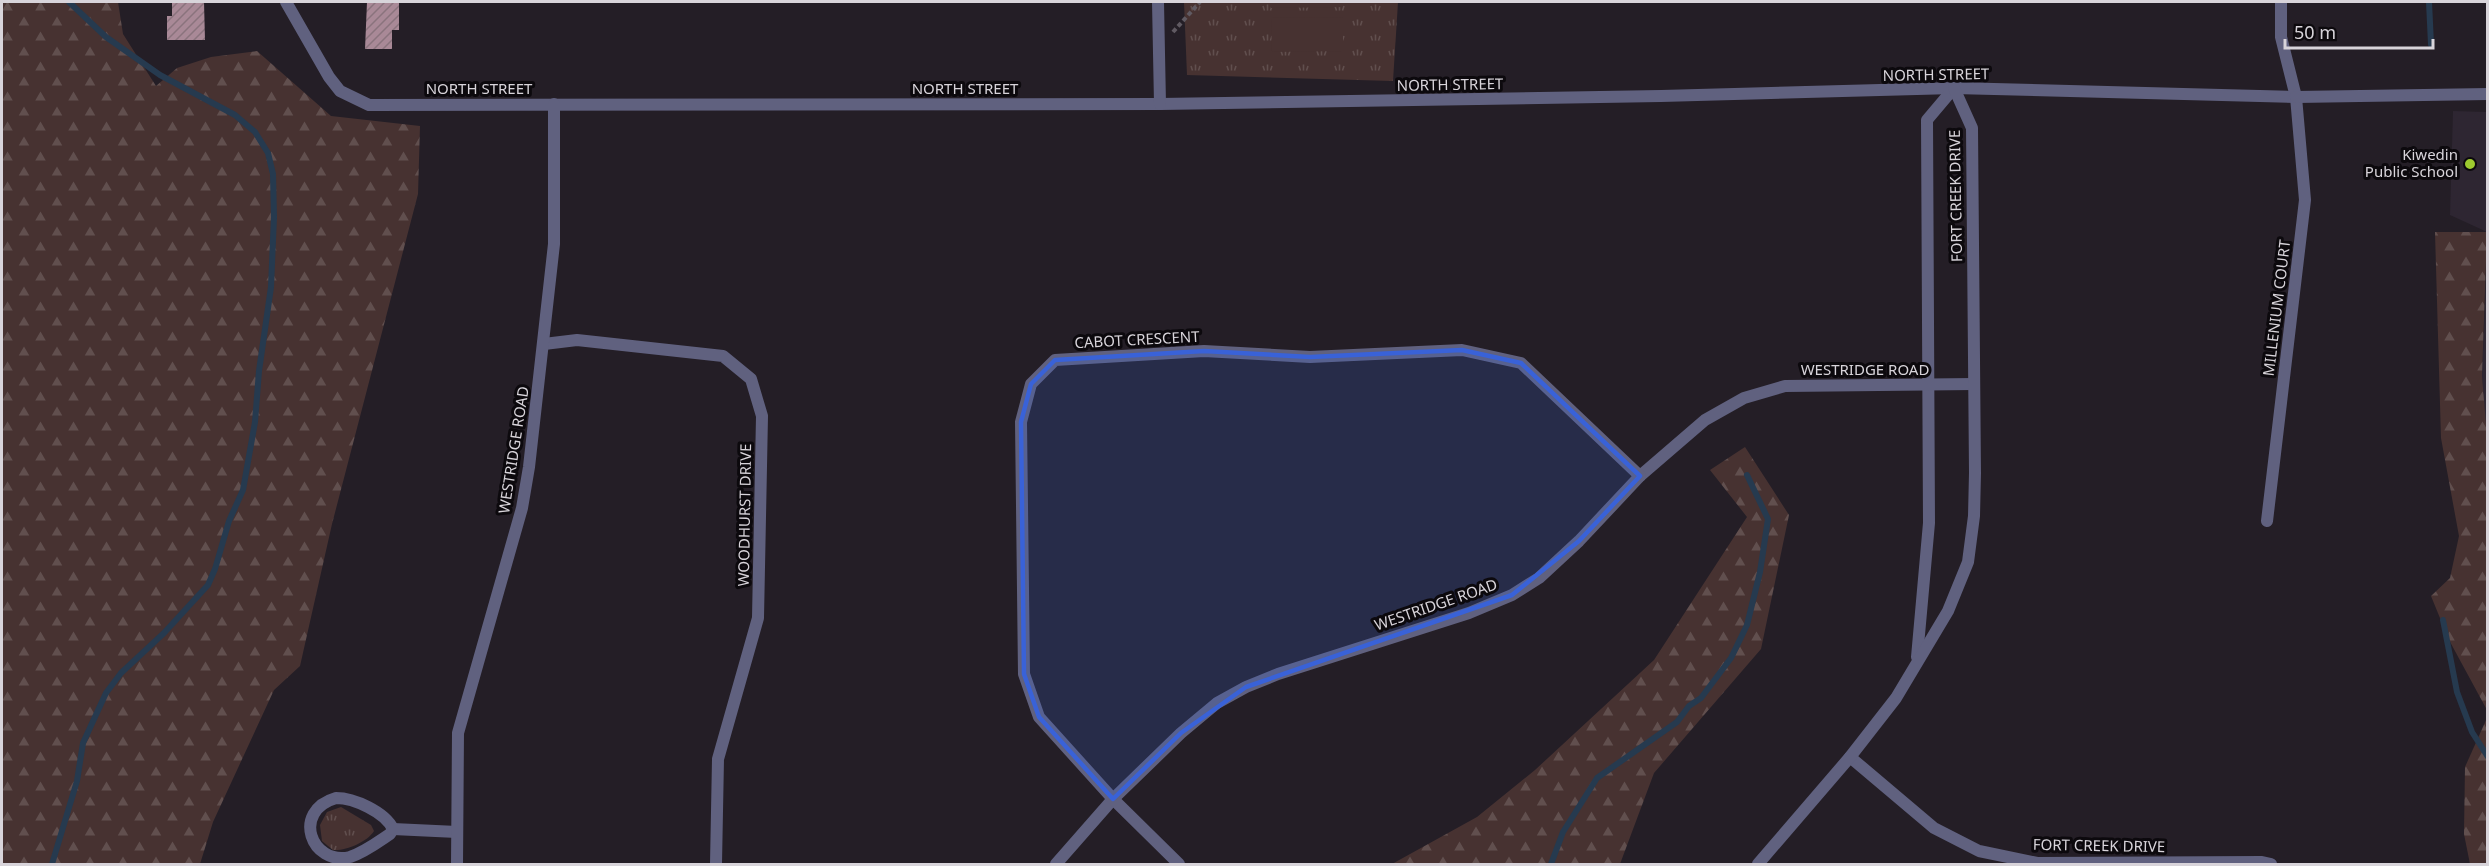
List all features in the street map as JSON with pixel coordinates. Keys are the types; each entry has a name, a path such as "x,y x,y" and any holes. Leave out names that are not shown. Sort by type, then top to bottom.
{"street":[{"name":"NORTH STREET","path":"286,2 329,77 340,91 369,105 1160,104 1661,96 1954,88 2296,97 2487,94"},
{"path":"1158,2 1160,104"},
{"name":"MILLENIUM COURT","path":"2267,521 2305,200 2296,97 2281,37 2281,2"},
{"name":"FORT CREEK DRIVE","path":"1758,864 1850,757 1896,698 1948,612 1968,562 1974,516 1972,128 1954,88 1927,120 1928,553 1917,661"},
{"name":"WESTRIDGE ROAD","path":"457,864 458,733 522,508 544,344 554,244 554,104"},
{"name":"WOODHURST DRIVE","path":"544,344 577,340 723,356 751,379 762,416 758,618 718,759 717,864"},
{"name":"CABOT CRESCENT","path":"1179,864 1113,799 1039,717 1024,674 1021,422 1031,384 1055,360 1204,351 1310,357 1462,350 1521,363 1640,476"},
{"name":"WESTRIDGE ROAD","path":"1056,864 1113,799 1181,732 1217,703 1246,687 1310,663 1469,613 1512,595 1539,578 1579,541 1640,476 1705,420 1744,399 1785,386 1974,384"},
{"name":"FORT CREEK DRIVE","path":"1850,757 1934,828 1979,851 2037,863 2262,862 2271,864"},
{"path":"347,798 376,813 390,823 393,829 390,834 366,850 339,859 321,852 311,836 310,826 318,807 326,801 347,798"},
{"path":"393,829 457,832"}],"path":[{"path":"1159,48 1200,2"}],"highlighted area":[{"path":"1462,350 1521,363 1640,476 1579,541 1512,595 1246,687 1181,733 1113,799 1039,717 1024,674 1021,422 1031,384 1055,360 1204,351 1310,357"}],"shaded area":[{"name":"Kiwedin Public School","path":"2453,111 2487,112 2487,232 2450,215"},
{"path":"2487,252 2487,449 2482,376"}],"green space":[{"path":"2,2 118,2 123,34 156,86 177,68 211,57 257,51 331,116 420,126 418,194 332,524 300,666 274,690 213,822 200,864 2,864"},
{"path":"1184,2 1398,2 1393,81 1187,75"},
{"path":"1271,2 1343,2 1343,7 1271,8"},
{"path":"1343,17 1343,51 1272,52 1271,18"},
{"path":"2435,232 2487,232 2482,376 2488,449 2487,710 2449,640 2431,596 2450,578 2459,536 2441,438"},
{"path":"1745,447 1789,515 1761,649 1654,773 1620,864 1392,864 1477,817 1535,770 1654,660 1747,517 1710,470"},
{"path":"2487,718 2487,864 2470,864 2464,834 2465,767"},
{"path":"341,807 371,825 374,831 356,845 333,850 322,841 320,825 327,812"}],"building":[{"path":"172,2 204,2 205,40 167,40 167,16 172,16"},
{"path":"367,2 399,2 399,30 392,30 392,49 365,49"}],"waterway":[{"path":"52,864 77,781 83,743 106,693 121,673 164,633 208,585 229,521 243,490 255,422 259,371 271,287 274,217 273,174 268,153 255,132 235,115 160,75 106,37 69,2"},
{"path":"2429,2 2431,44"},
{"path":"1551,864 1563,832 1597,778 1677,722 1689,706 1701,698 1731,658 1747,625 1760,572 1768,519 1747,475"},
{"path":"2443,620 2457,692 2472,732 2488,757"}],"place":[{"name":"Kiwedin Public School","path":"2470,164"}]}
